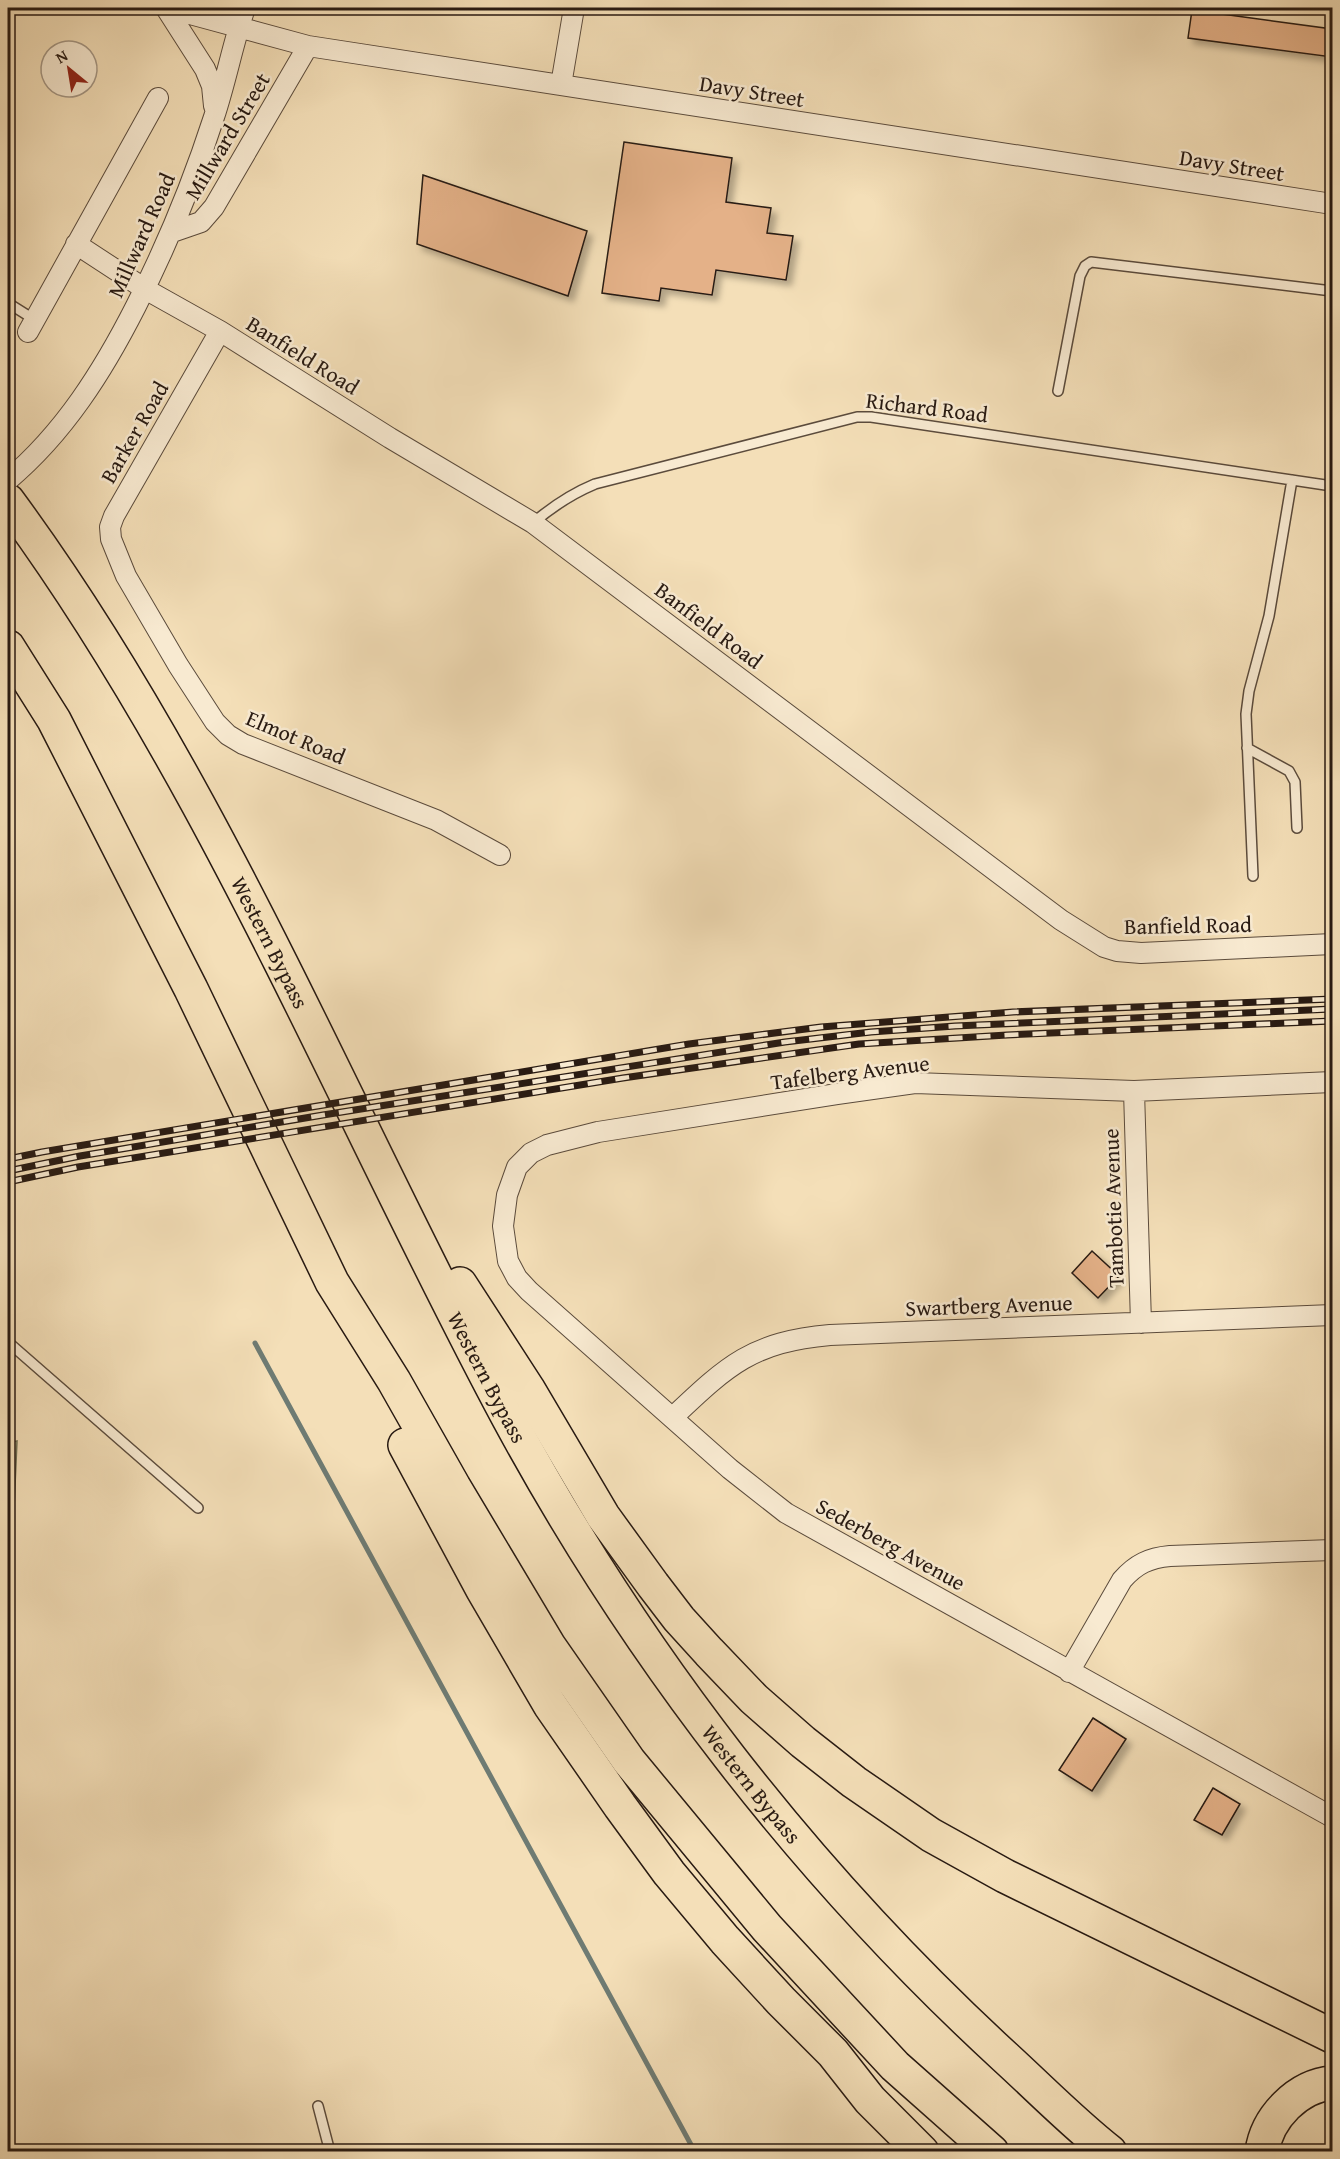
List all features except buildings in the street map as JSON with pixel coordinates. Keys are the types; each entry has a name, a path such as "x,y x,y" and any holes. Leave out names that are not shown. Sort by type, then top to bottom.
{"highway":[{"name":"Western Bypass","path":"8,501 63,578 130,686 221,847 270,941 441,1288 516,1432 583,1546 644,1640 710,1732 782,1823 950,2006 1110,2151"},
{"path":"8,647 54,720 191,989 333,1282 374,1386 477,1580 550,1705 669,1873 749,1966 833,2053 945,2151"},
{"path":"366,1139 528,1389 603,1516 680,1619 754,1699 854,1782 931,1835 1005,1876 1332,2036"},
{"path":"333,1282 394,1381 549,1646 630,1761 767,1929 896,2066 992,2151"},
{"path":"833,2053 870,2100 922,2151"},
{"path":"1262,2151 1264,2141 1282,2110 1308,2089 1332,2083"}],"street":[{"name":"Davy Street","path":"167,8 308,46 1332,204"},
{"path":"167,8 209,77 215,114"},
{"name":"Millward Road","path":"8,480 32,460 92,384 115,348 145,289 192,182 215,114 245,8"},
{"path":"561,85 574,8"},
{"name":"Millward Street","path":"172,232 201,222 210,213 308,46"},
{"name":"Millward Road","path":"31,326 158,98"},
{"name":"Banfield Road","path":"76,244 145,289 219,331 390,438 533,523 1061,920 1104,947 1116,951 1168,953 1332,944"},
{"name":"Barker Road","path":"118,560 111,539 110,527 114,516 219,331"},
{"name":"Elmot Road","path":"118,560 184,674 215,722 228,735 243,744 436,820 500,855"},
{"name":"Tafelberg Avenue","path":"503,1226 507,1194 518,1167 531,1153 547,1145 598,1132 915,1083 1134,1091 1332,1082"},
{"name":"Tambotie Avenue","path":"1134,1091 1141,1323"},
{"name":"Sederberg Avenue","path":"503,1226 508,1261 523,1285 730,1469 786,1513 1332,1817"},
{"name":"Swartberg Avenue","path":"673,1417 715,1377 736,1362 768,1346 802,1337 1332,1315"},
{"path":"1069,1672 1122,1580 1132,1569 1143,1562 1156,1557 1170,1556 1332,1550"}],"lane":[{"path":"1058,391 1080,276 1085,266 1091,262 1332,291"},
{"path":"8,303 31,326"},
{"name":"Richard Road","path":"533,523 555,505 595,484 857,417 871,417 1332,486"},
{"path":"1254,876 1246,714 1249,691 1269,616 1292,480"},
{"path":"1246,748 1289,771 1295,782 1297,828"},
{"path":"8,1342 198,1508"},
{"path":"318,2106 330,2151"}],"green space":[{"path":"17,1441 10,1599 8,1602 8,1443"}],"waterway":[{"path":"255,1343 695,2152"}],"railway":[{"path":"8,1159 689,1044 821,1027 1013,1012 1332,999"},
{"path":"8,1171 80,1156 323,1115 785,1042 871,1032 955,1026 1332,1009"},
{"path":"8,1182 78,1167 623,1078 859,1044 1007,1035 1332,1021"}]}
